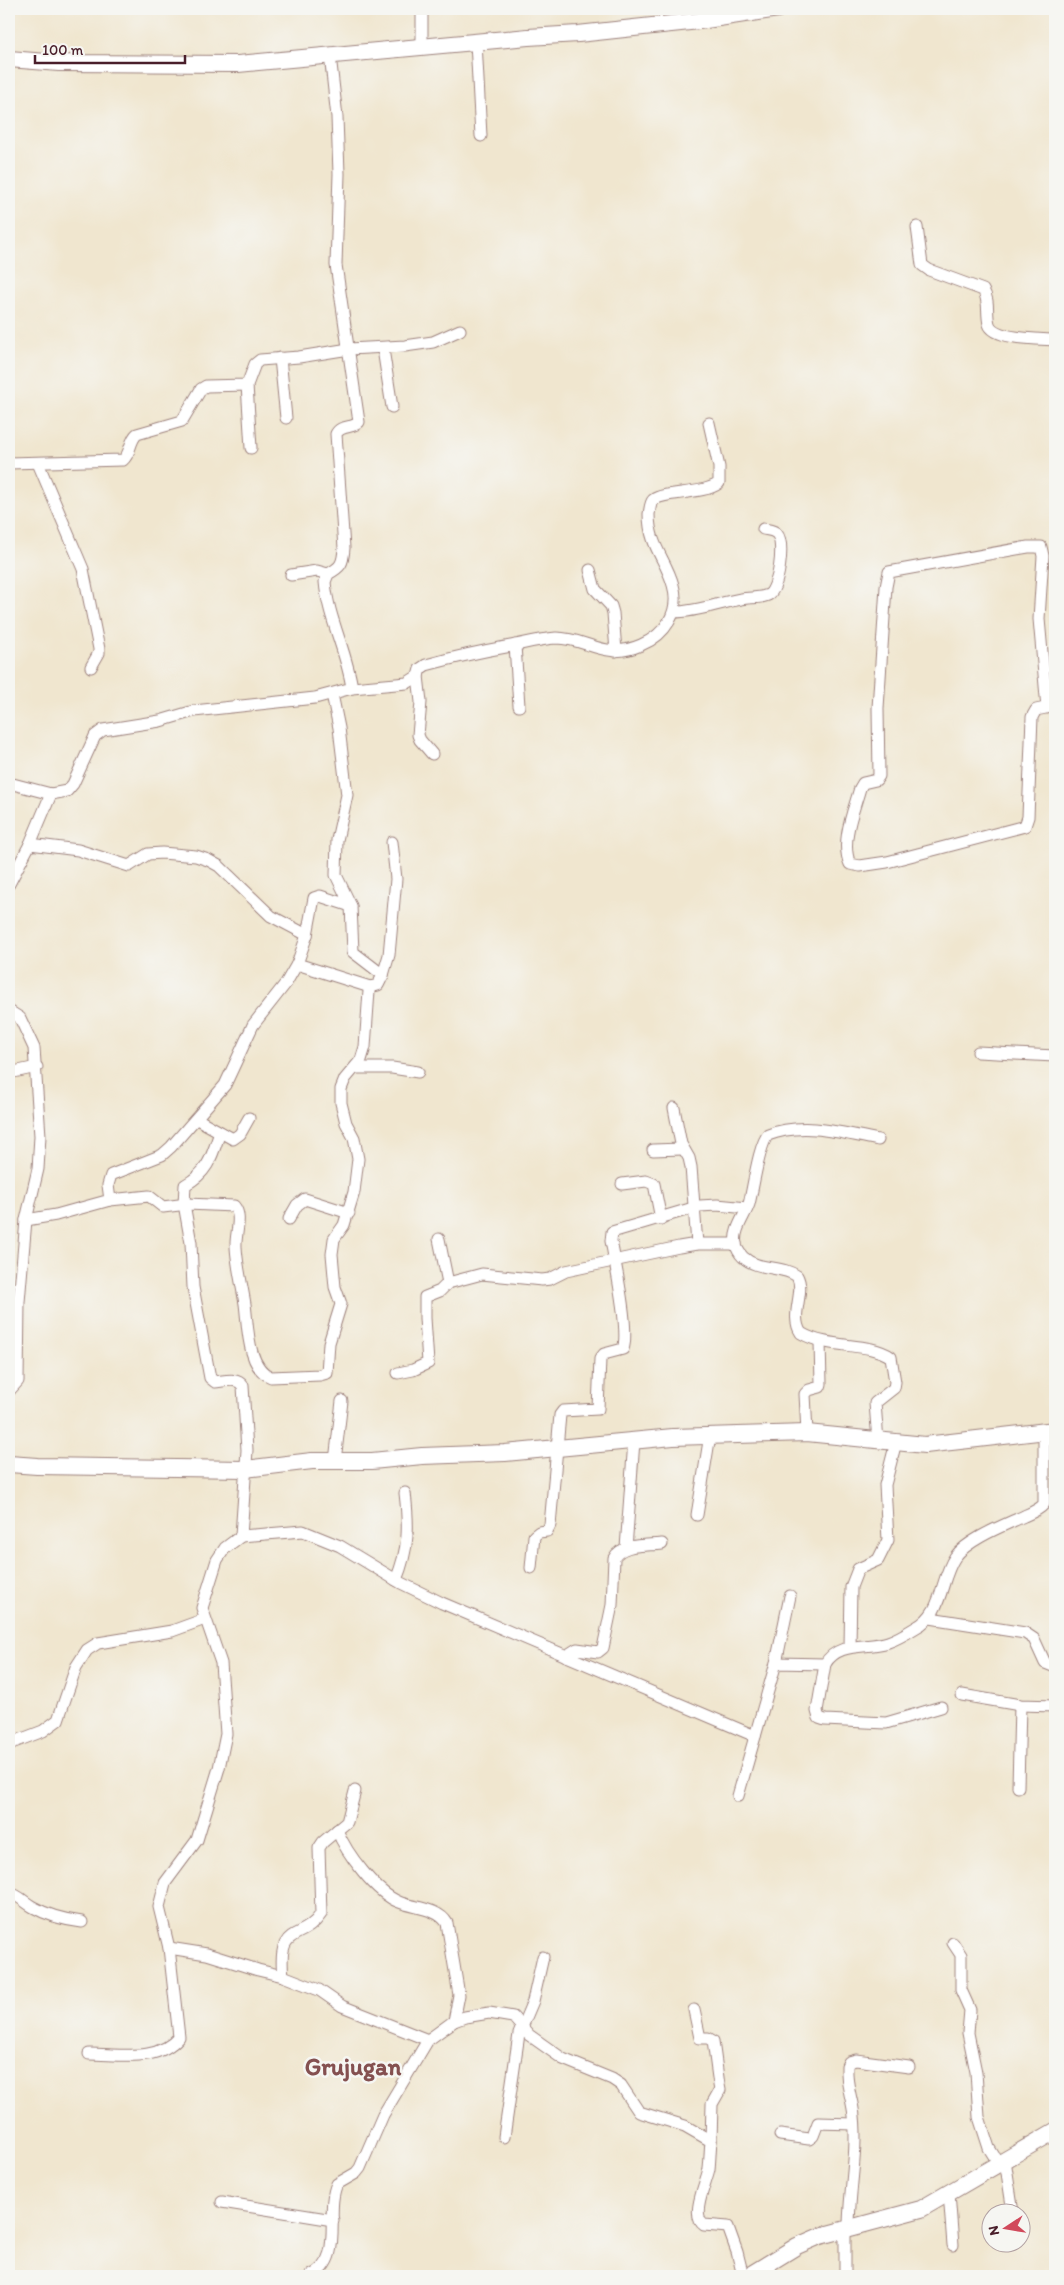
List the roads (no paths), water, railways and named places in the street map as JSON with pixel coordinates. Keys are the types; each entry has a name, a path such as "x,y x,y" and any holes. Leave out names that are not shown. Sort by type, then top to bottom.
{"street":[{"path":"422,9 422,47"},
{"path":"9,59 195,65 238,64 689,22 778,9"},
{"path":"476,42 480,136"},
{"path":"291,575 317,571 328,574 343,564 344,548 336,434 343,427 356,425 359,422 336,265 339,174 337,117 330,55"},
{"path":"917,227 922,265 929,270 983,290 988,301 989,324 996,332 1017,337 1055,340"},
{"path":"251,448 247,385 257,361 349,349 383,349 433,342 460,330"},
{"path":"383,349 392,407"},
{"path":"280,358 286,418"},
{"path":"9,463 122,460 127,457 132,438 137,434 182,422 201,389 219,384 247,385"},
{"path":"432,754 418,735 421,702 418,676 420,669 426,665 556,638 600,650 616,651 630,649 648,642 662,632 674,612 673,584 655,548 649,522 651,503 657,498 700,490 719,483 719,467 709,423"},
{"path":"38,463 87,582 99,649 99,653 91,667"},
{"path":"674,612 692,612 741,599 760,597 771,592 777,583 780,540 774,532 763,529"},
{"path":"1028,547 1041,547 1043,556 1039,619 1051,707 1036,710 1032,717 1028,817 1025,826 887,862 860,866 850,864 848,858 848,833 860,788 863,783 879,776 878,708 886,587 890,572 1028,547"},
{"path":"590,570 595,589 613,613 616,651"},
{"path":"328,574 325,589 347,660 352,688"},
{"path":"515,645 519,706"},
{"path":"9,783 51,794 67,791 73,784 95,736 104,730 160,721 194,711 314,698 352,688 407,683 418,676"},
{"path":"332,694 339,728 347,795 337,840 336,875 351,906 353,952 383,975"},
{"path":"9,884 30,844 51,794"},
{"path":"297,964 370,987 378,985 389,955 395,896 396,869 392,842"},
{"path":"30,844 78,850 129,866 148,854 188,855 208,860 219,866 271,916 307,935"},
{"path":"110,1200 108,1185 112,1175 162,1155 197,1119 225,1085 253,1025 286,983 297,964 307,935 314,898 317,896 351,906"},
{"path":"26,1220 56,1215 110,1200 149,1196 163,1207 184,1204 224,1205 236,1208 238,1216 236,1247 251,1347 259,1367 271,1378 327,1373 330,1343 340,1304 335,1286 332,1254 334,1239 348,1213 357,1180 358,1159 354,1138 346,1123 341,1089 345,1079 356,1068 365,1047 370,987"},
{"path":"9,1011 20,1018 34,1048 40,1153 26,1220 19,1302 14,1327 18,1381 9,1391"},
{"path":"978,1052 1055,1056"},
{"path":"9,1073 36,1067"},
{"path":"356,1068 392,1068 418,1072"},
{"path":"674,1108 682,1149 689,1158 691,1167 697,1244"},
{"path":"197,1119 236,1139 249,1118"},
{"path":"878,1140 822,1130 786,1131 768,1135 763,1144 747,1208 736,1234 736,1244 744,1257 756,1264 797,1276 800,1282 796,1313 798,1329 801,1333 820,1342 871,1349 891,1357 895,1382 894,1388 875,1403 878,1441"},
{"path":"220,1132 210,1163 197,1179 185,1185 184,1204 191,1243 193,1287 210,1378 216,1382 236,1380 243,1386 247,1450 241,1536"},
{"path":"653,1150 682,1149"},
{"path":"622,1184 646,1181 654,1184 661,1219"},
{"path":"290,1219 297,1205 305,1199 348,1213"},
{"path":"531,1568 534,1536 539,1532 547,1531 550,1525 561,1413 598,1409 600,1359 604,1354 623,1349 625,1344 624,1319 611,1241 612,1232 694,1208 716,1205 747,1208"},
{"path":"439,1240 448,1283"},
{"path":"398,1372 413,1370 428,1363 424,1318 425,1297 440,1291 448,1283 482,1274 550,1279 566,1271 697,1244 736,1244"},
{"path":"807,1433 805,1394 809,1390 820,1387 822,1384 820,1342"},
{"path":"335,1461 342,1401"},
{"path":"9,1464 245,1469 312,1461 505,1453 710,1435 807,1433 925,1445 1050,1431 1044,1504 963,1549 952,1563 930,1618 917,1627 887,1642 850,1647 834,1654 825,1664 817,1712 820,1718 825,1720 886,1722 941,1707"},
{"path":"697,1515 710,1435"},
{"path":"626,1548 634,1441"},
{"path":"850,1647 852,1580 860,1567 878,1560 888,1540 885,1485 896,1442"},
{"path":"396,1580 403,1561 408,1533 405,1493"},
{"path":"89,2054 154,2054 168,2047 179,2037 169,1948 159,1907 161,1893 177,1865 197,1840 219,1768 226,1734 221,1662 207,1623 203,1603 217,1560 225,1548 241,1536 303,1531 340,1546 396,1580 442,1603 755,1736"},
{"path":"566,1656 577,1649 598,1652 603,1648 612,1605 614,1558 620,1550 662,1544"},
{"path":"738,1796 776,1663 790,1596"},
{"path":"930,1618 1025,1633 1034,1638 1045,1663 1055,1667"},
{"path":"9,1744 43,1731 58,1720 76,1667 87,1650 98,1643 172,1631 207,1623"},
{"path":"776,1663 825,1664"},
{"path":"962,1695 1020,1705 1055,1706"},
{"path":"1018,1787 1021,1752 1020,1705"},
{"path":"283,1976 281,1958 288,1939 321,1914 320,1848 323,1842 347,1822 355,1791"},
{"path":"336,1830 348,1852 382,1892 399,1902 443,1916 447,1923 459,1995 454,2021"},
{"path":"9,1892 36,1908 65,1920 82,1922"},
{"path":"953,1943 961,1955 961,1990 970,2010 968,2033 976,2072 979,2118 989,2148 1002,2162 1011,2202"},
{"path":"169,1948 207,1954 283,1976 319,1990 342,2006 428,2040"},
{"path":"504,2137 521,2025 533,2001 543,1957"},
{"path":"694,2010 700,2038 708,2038 713,2041 720,2085 712,2104 708,2172 699,2202 700,2220 704,2226 728,2227 743,2276"},
{"path":"310,2276 324,2269 327,2262 333,2220 333,2196 336,2184 356,2174 383,2115 428,2040 454,2021 496,2012 513,2017 535,2040 563,2059 612,2079 621,2085 639,2112 685,2126 711,2142"},
{"path":"845,2276 847,2229 854,2161 854,2124 847,2086 849,2062 856,2060 875,2061 909,2067"},
{"path":"780,2135 809,2139 813,2136 818,2123 854,2124"},
{"path":"748,2276 797,2246 820,2236 914,2212 1055,2131"},
{"path":"949,2193 954,2245"},
{"path":"222,2202 333,2220"}],"district":[{"name":"Grujugan","path":"353,2066"}]}
